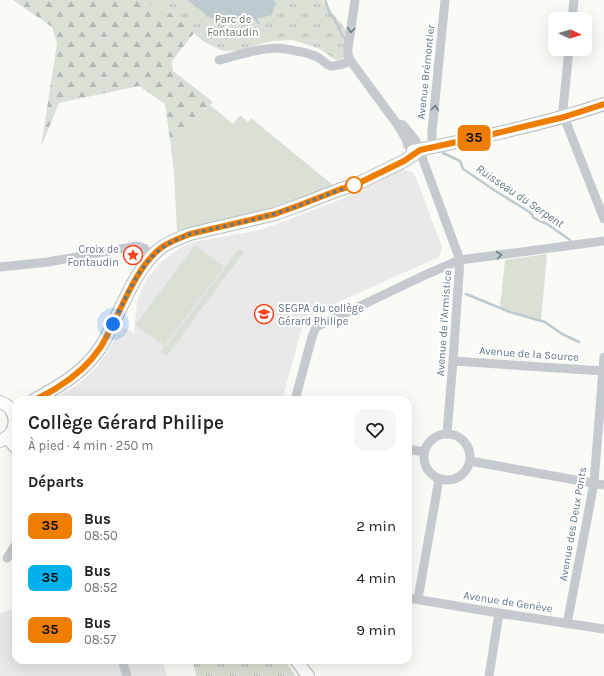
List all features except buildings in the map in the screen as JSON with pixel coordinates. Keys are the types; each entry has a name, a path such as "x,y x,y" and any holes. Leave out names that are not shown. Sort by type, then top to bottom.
{"main road":[{"path":"42,396 59,387 75,375 89,361 101,347 137,276 145,264 163,247 177,239 190,234 275,214 355,185 404,161 420,150 564,117 604,104"},
{"path":"0,402 12,409"},
{"path":"4,439 12,431"},
{"path":"299,664 308,676"},
{"path":"305,664 314,676"}],"street":[{"path":"355,0 348,48 350,60 397,124 406,139 408,146 420,150"},
{"name":"Avenue Brémontier","path":"434,146 432,131 445,0"},
{"path":"573,12 574,0"},
{"path":"219,60 270,48 281,48 290,49 316,57 329,66 346,63 350,60"},
{"path":"568,56 563,109 564,117 604,219"},
{"name":"Avenue de l'Armistice","path":"420,150 423,162 460,260 447,433"},
{"path":"295,396 316,327 460,260 604,241"},
{"path":"0,267 48,262 137,246 144,248 152,256"},
{"name":"Avenue des Deux Ponts","path":"567,624 594,483 604,357"},
{"name":"Avenue de la Source","path":"453,361 603,371"},
{"path":"447,433 457,435 463,440 470,452 470,461 465,472 458,477 447,480 439,479 432,475 427,469 423,460 426,444 439,434 447,433"},
{"path":"412,450 424,452"},
{"path":"470,461 604,485"},
{"path":"413,598 439,479"},
{"path":"7,558 12,550"},
{"name":"Avenue de Genève","path":"413,598 604,629"},
{"path":"489,676 499,613"},
{"path":"123,664 127,676"}],"shaded area":[{"path":"187,0 273,0 276,3 272,15 237,23 214,20"},
{"path":"403,169 414,173 442,247 439,257 305,317 283,396 59,396 77,385 95,369 108,351 119,331 126,328 134,334 137,301 146,280 159,264 180,248 193,242 255,231 347,197"},
{"path":"12,609 12,664 163,664 167,676 0,676 0,613"}],"green space":[{"path":"13,0 139,0 169,12 194,33 172,61 173,71 213,102 200,113 171,147 165,104 139,86 59,103 41,147 57,44 52,27"},
{"name":"Parc de Fontaudin","path":"139,0 322,0 350,35 348,56 337,61 320,49 293,40 273,41 246,50 225,51 203,41 169,12"},
{"path":"210,105 233,124 240,115 248,122 251,118 334,186 293,202 177,231 171,147 200,113"},
{"path":"195,245 224,267 164,346 135,325"},
{"path":"239,249 244,252 167,356 161,352"},
{"path":"547,254 541,321 500,307 505,260"},
{"path":"194,664 287,664 296,676 196,676"}],"waterway":[{"name":"Ruisseau du Serpent","path":"325,0 330,14 334,18 346,40"},
{"name":"Ruisseau du Serpent","path":"255,17 258,23"},
{"name":"Ruisseau du Serpent","path":"443,153 460,161 463,169 531,213 534,218 547,224 570,240"},
{"name":"Ruisseau du Serpent","path":"466,294 510,312 545,322 562,334 579,342"}],"bus line":[{"name":"35","path":"42,396 59,387 75,375 89,361 101,347 137,276 145,264 163,247 177,239 190,234 275,214 355,185 404,161 420,150 564,117 604,104"}],"place":[{"name":"Croix de Fontaudin","path":"133,255"},
{"name":"SEGPA du collège Gérard Philipe","path":"264,314"}],"route":[{"path":"113,324 137,276 152,256 163,247 190,234 275,214 354,185"}]}
